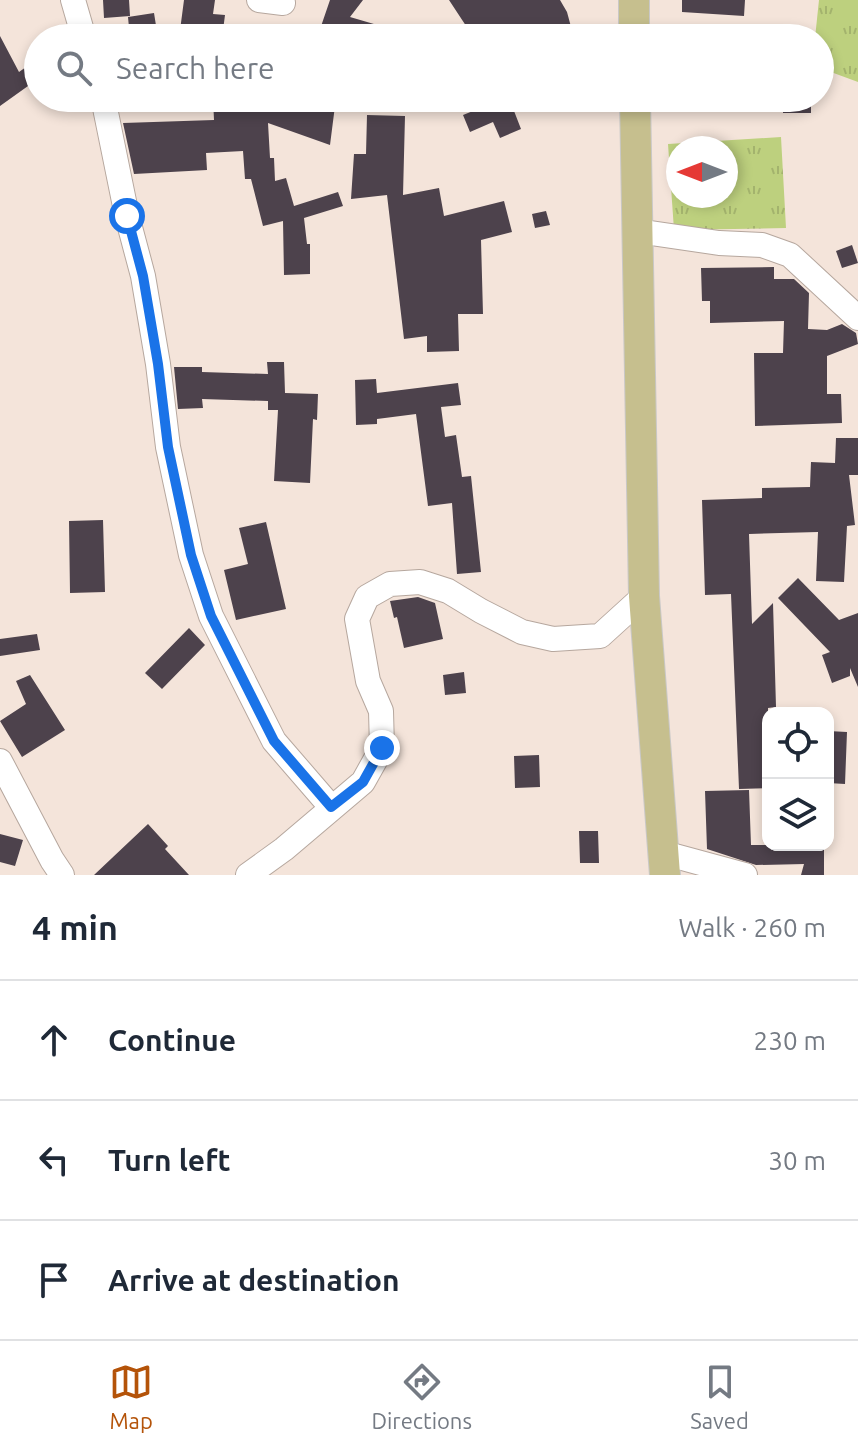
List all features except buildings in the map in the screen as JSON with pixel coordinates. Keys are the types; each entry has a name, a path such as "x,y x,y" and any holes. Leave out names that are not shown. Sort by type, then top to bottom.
{"main road":[{"path":"634,0 634,24"},
{"path":"635,112 644,596 665,864"}],"street":[{"path":"73,0 80,24"},
{"path":"106,112 143,276 168,447 191,555 211,616 274,741 331,807"},
{"path":"637,231 719,243 762,245 790,255 858,318"},
{"path":"248,875 284,849 363,782 382,748 381,711 368,681 357,619 367,597 390,584 420,582 448,591 522,632 553,639 600,636 644,596"},
{"path":"0,761 62,875"},
{"path":"665,864 745,875"}],"green space":[{"path":"819,0 858,0 858,82 834,73 834,24 816,24"},
{"path":"781,137 786,228 674,230 672,208 738,208 738,140"}],"route":[{"path":"127,216 143,276 168,447 191,555 211,616 241,679 274,741 331,807 363,782 382,748"}]}
